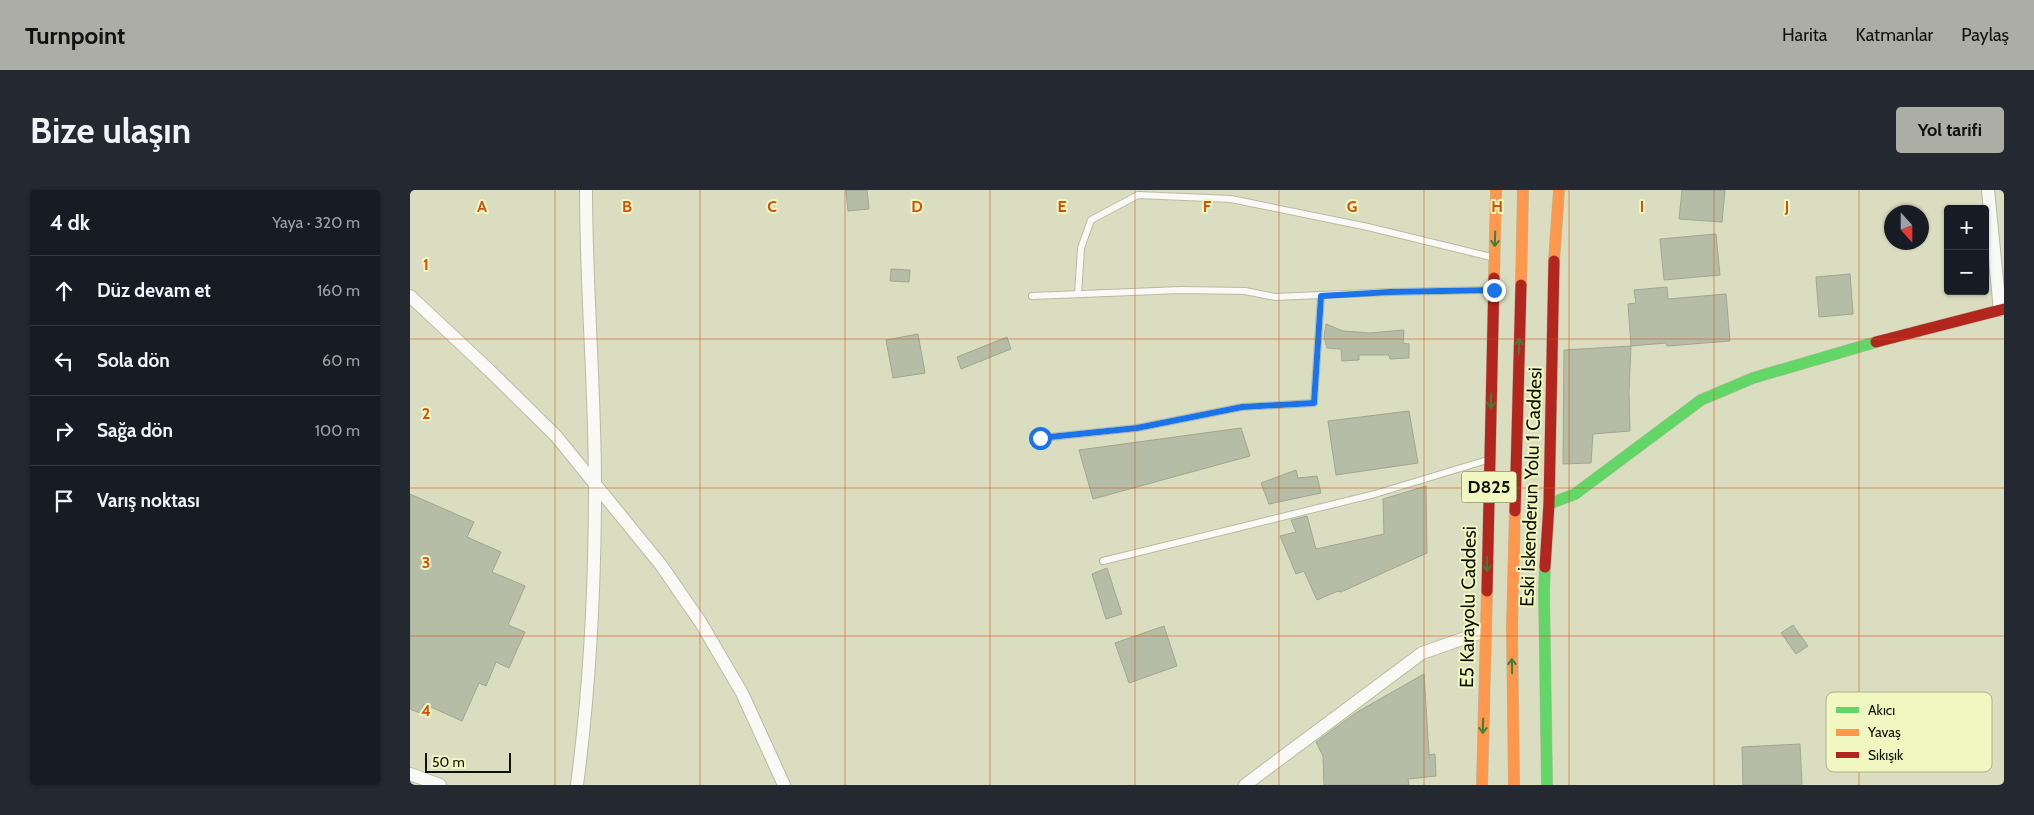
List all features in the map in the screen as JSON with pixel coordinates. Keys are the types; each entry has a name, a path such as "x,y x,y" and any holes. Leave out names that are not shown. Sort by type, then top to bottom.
{"main road":[{"name":"E5 Karayolu Caddesi","path":"1482,785 1496,190"},
{"name":"D825","path":"1514,785 1512,626 1522,190"},
{"name":"Eski İskenderun Yolu 1 Caddesi","path":"1547,785 1544,591 1549,504 1555,251 1559,190"},
{"path":"1549,504 1575,494 1643,446 1701,400 1753,378 1849,349 2002,310"}],"street":[{"path":"577,785 586,715 592,622 595,484 586,190"},
{"path":"1988,190 2002,310"},
{"path":"410,296 556,436 661,565 701,623 742,693 784,785"},
{"path":"1245,785 1259,780 1422,653 1485,631"},
{"path":"410,774 440,785"}],"lane":[{"path":"1078,294 1081,248 1091,220 1138,195 1231,200 1368,227 1494,258"},
{"path":"1032,296 1181,290 1245,291 1276,297 1494,290"},
{"path":"1040,438 1137,428 1242,407 1314,403 1321,296"},
{"path":"1103,561 1374,494 1489,459"}],"building":[{"path":"846,190 867,190 869,209 848,211"},
{"path":"1682,190 1725,190 1722,222 1679,219"},
{"path":"1716,234 1720,275 1664,280 1660,239"},
{"path":"891,269 910,270 909,282 890,281"},
{"path":"1850,274 1853,314 1819,317 1816,277"},
{"path":"1667,287 1668,299 1726,294 1730,341 1667,346 1666,343 1631,346 1628,304 1636,303 1634,290"},
{"path":"1326,324 1343,331 1370,333 1404,330 1403,343 1409,344 1409,358 1390,359 1389,355 1359,355 1359,360 1342,361 1341,349 1327,348 1324,337"},
{"path":"918,334 925,373 893,378 886,340"},
{"path":"1007,337 1011,349 961,369 957,357"},
{"path":"1631,346 1630,431 1593,434 1591,463 1563,464 1564,350"},
{"path":"1409,411 1418,463 1336,475 1328,421"},
{"path":"1241,428 1250,456 1093,499 1079,450"},
{"path":"1296,470 1298,478 1317,476 1321,493 1269,504 1261,483"},
{"path":"1426,486 1427,553 1341,592 1338,591 1317,600 1304,571 1296,574 1280,536 1296,532 1291,520 1307,516 1316,549 1384,534 1383,499"},
{"path":"410,494 474,522 467,537 501,552 492,572 525,586 508,625 525,632 509,668 496,662 486,686 479,683 462,721 424,704 420,713 410,709"},
{"path":"1107,568 1122,614 1106,619 1092,574"},
{"path":"1793,625 1808,646 1796,654 1781,633"},
{"path":"1164,626 1177,666 1129,683 1115,643"},
{"path":"1424,674 1429,755 1435,754 1436,776 1408,779 1409,785 1324,785 1323,756 1316,742 1357,712"},
{"path":"1800,744 1802,785 1743,785 1742,747"}],"traffic: fast":[{"path":"1549,504 1575,494 1701,400 1753,378 1876,342"},
{"path":"1545,567 1547,785"}],"traffic: slow":[{"path":"1494,278 1496,190"},
{"path":"1521,285 1523,190"},
{"path":"1554,261 1559,190"},
{"path":"1514,785 1512,626 1515,511"},
{"path":"1482,785 1487,591"}],"traffic: jam":[{"path":"1545,567 1549,504 1554,261"},
{"path":"1487,591 1494,278"},
{"path":"1515,511 1521,285"},
{"path":"1876,342 2004,309"}],"route":[{"path":"1040,438 1137,428 1242,407 1314,403 1321,296 1390,292 1494,290"}]}
